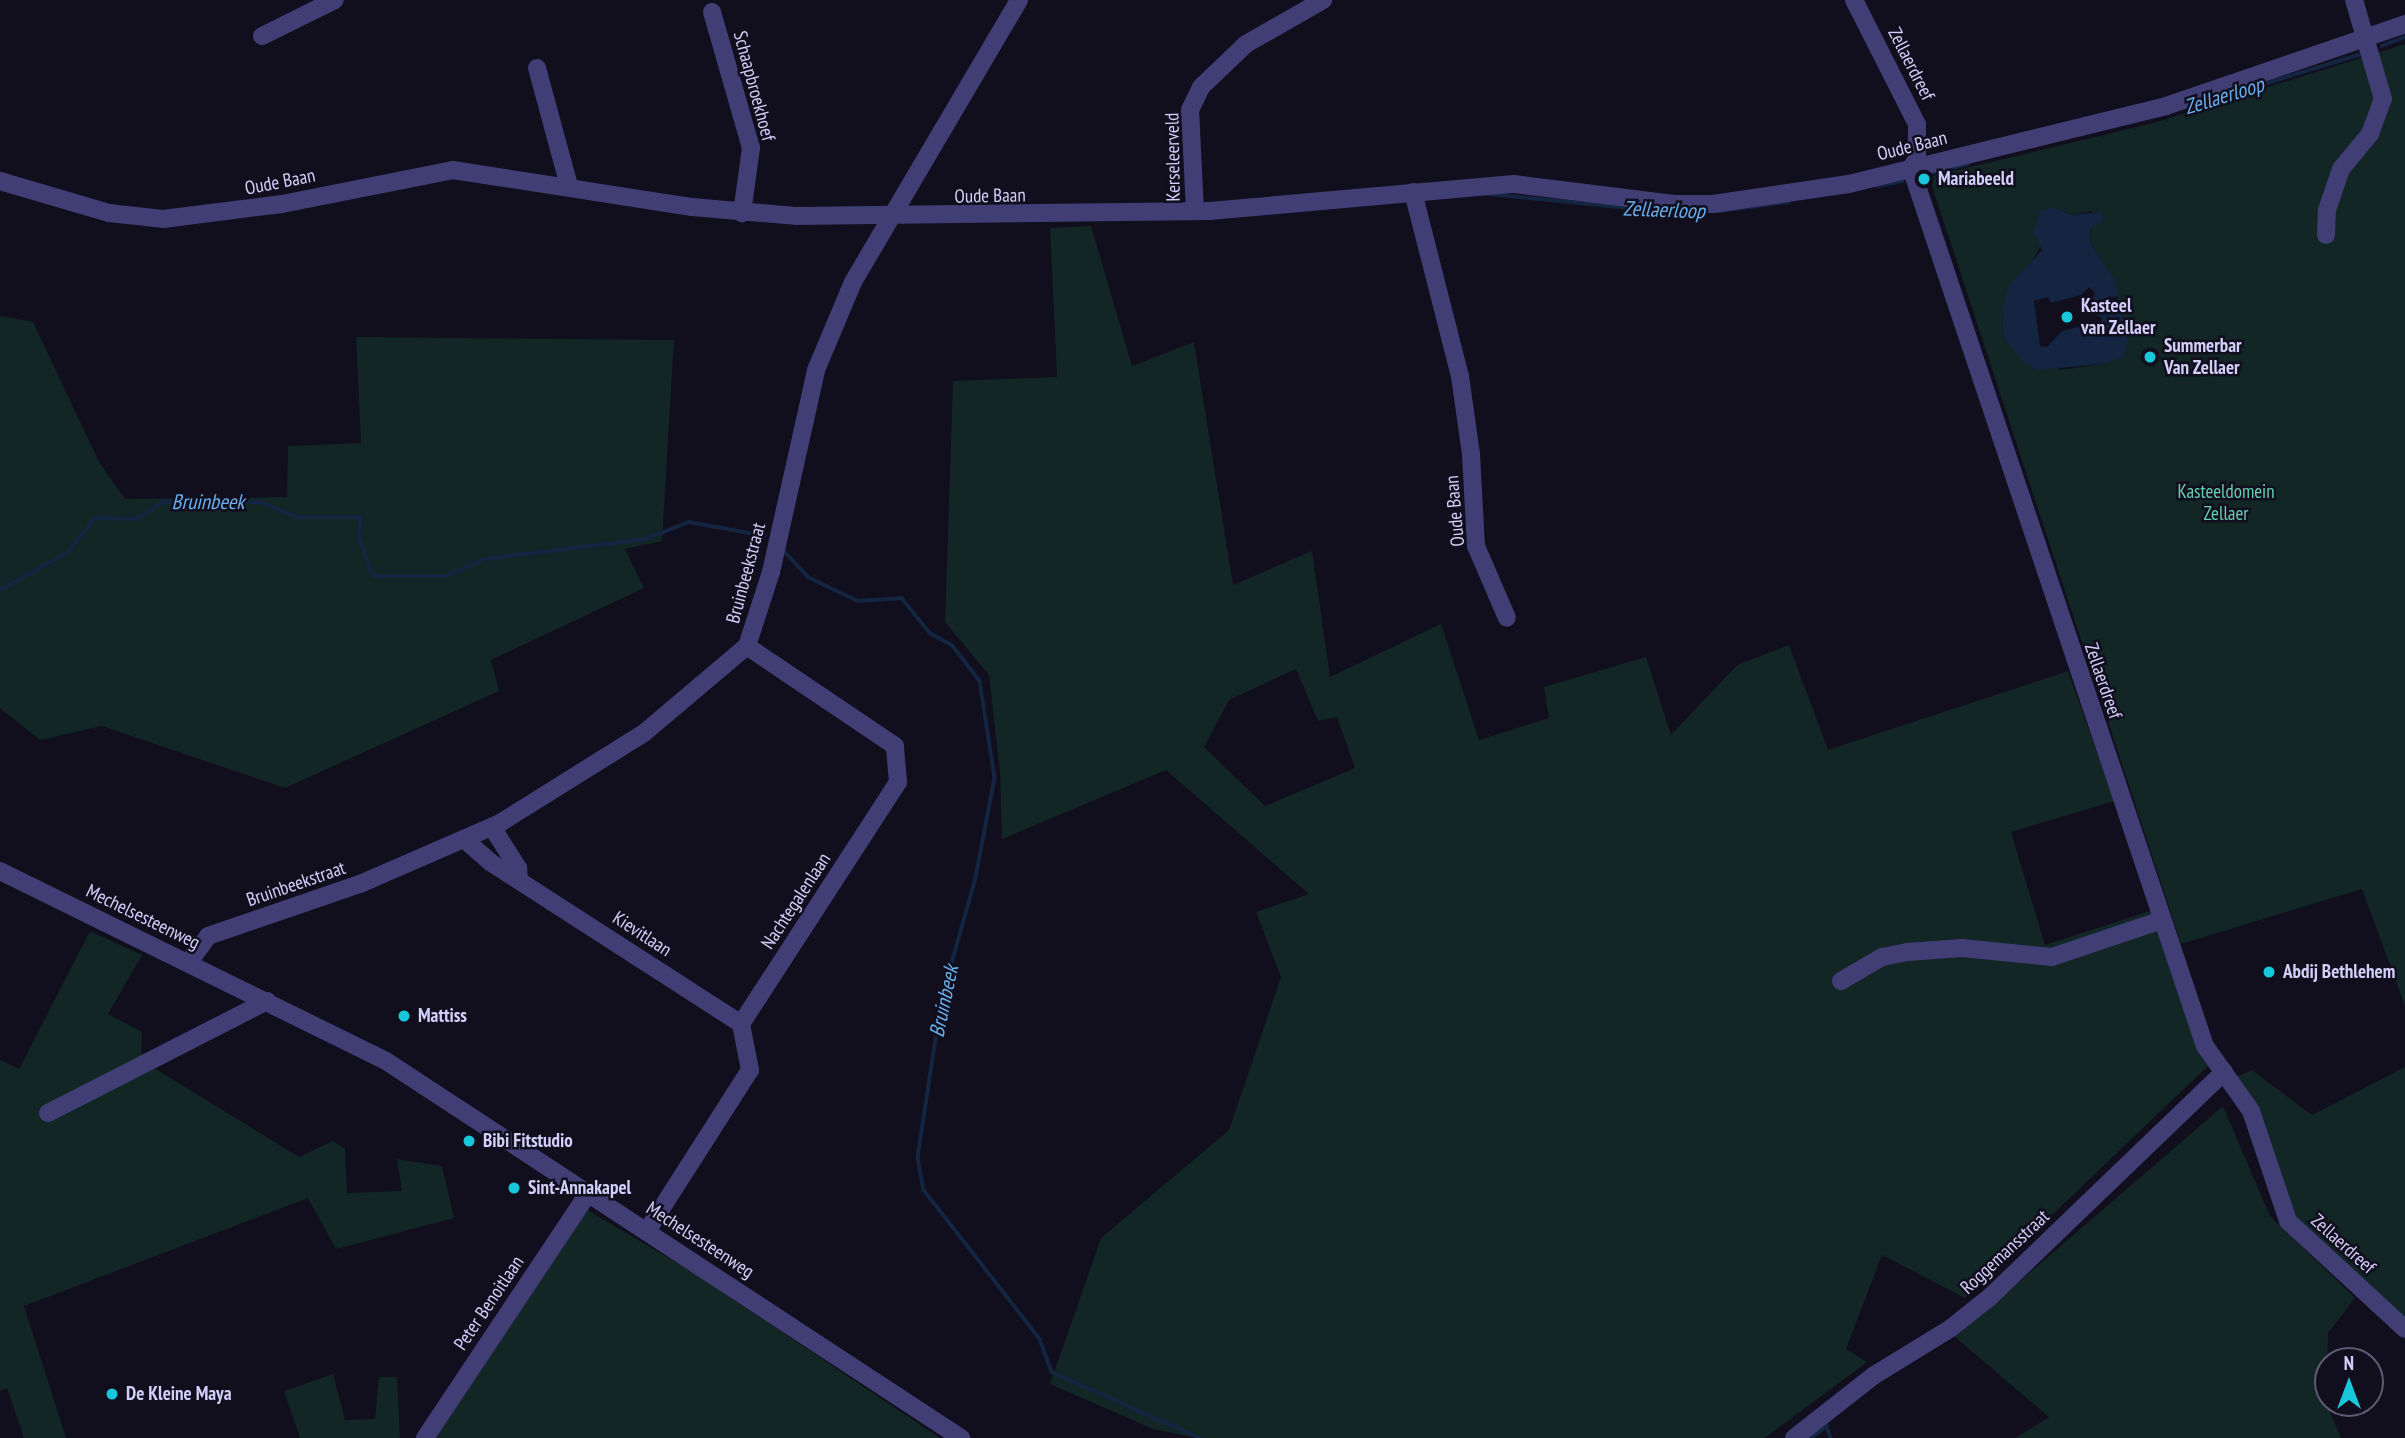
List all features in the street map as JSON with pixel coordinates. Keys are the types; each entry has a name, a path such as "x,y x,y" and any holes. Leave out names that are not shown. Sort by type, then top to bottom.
{"street":[{"path":"262,36 335,0"},
{"name":"Bruinbeekstraat","path":"188,963 208,936 360,884 465,840 582,776 644,733 747,646 771,572 816,370 853,282 1019,0"},
{"name":"Kerseleerveld","path":"1195,211 1190,110 1201,87 1246,44 1323,0"},
{"name":"Zellaerdreef","path":"1854,0 1917,124 1917,159 1911,168 2205,1046 2251,1111 2292,1226 2405,1329"},
{"path":"2326,235 2327,210 2341,169 2370,134 2383,99 2354,0"},
{"name":"Schaapbroekhoef","path":"712,12 751,148 742,213"},
{"name":"Oude Baan","path":"0,181 109,213 163,219 282,204 453,170 742,213 891,219 1195,211 1514,184 1674,204 1713,204 1849,184 2166,106 2405,24"},
{"path":"537,68 569,186"},
{"name":"Oude Baan","path":"1413,192 1460,376 1471,454 1476,546 1507,618"},
{"name":"Nachtegalenlaan","path":"741,1024 898,782 895,746 747,646"},
{"path":"492,827 518,868 519,879"},
{"name":"Kievitlaan","path":"465,840 519,879 741,1024"},
{"name":"Mechelsesteenweg","path":"0,871 386,1061 961,1438"},
{"path":"1841,981 1882,957 1907,952 1962,948 2052,957 2162,919"},
{"path":"48,1113 267,1001"},
{"path":"647,1231 750,1070 741,1024"},
{"name":"Roggemansstraat","path":"1794,1438 1873,1376 1951,1328 1990,1297 2224,1072"},
{"name":"Peter Benoitlaan","path":"425,1438 589,1192"}],"green space":[{"name":"Kasteeldomein Zellaer","path":"2405,44 2405,1006 2362,889 2181,944 1929,177 2157,122","holes":["2063,211 2072,215 2092,211 2090,243 2115,281 2128,341 2102,364 2061,370 2003,336 2002,308"]},
{"path":"1091,226 1132,366 1194,342 1233,585 1312,551 1330,677 1441,624 1479,740 1549,718 1544,687 1646,657 1671,735 1737,665 1789,645 1828,750 2068,671 2114,801 2011,832 2045,945 2153,910 2210,1064 1965,1298 1882,1255 1846,1349 1867,1362 1765,1438 1198,1438 1153,1429 1050,1384 1101,1238 1229,1130 1281,977 1256,912 1309,894 1166,770 1002,839 1000,773 989,675 945,622 953,381 1057,377 1050,228","holes":["1296,669 1318,721 1337,717 1355,768 1265,806 1204,747 1229,700"]},
{"path":"0,316 33,322 99,462 125,499 287,497 288,446 361,443 356,337 674,340 662,541 625,549 644,588 491,660 499,691 285,788 102,726 40,740 0,708"},
{"path":"90,931 142,955 108,1014 142,1032 141,1060 299,1157 333,1141 345,1149 347,1193 402,1191 397,1159 442,1166 454,1218 336,1249 308,1198 24,1306 66,1438 24,1438 7,1388 0,1391 0,1060 19,1069"},
{"path":"2405,1067 2405,1318 2296,1219 2231,1079 2252,1070 2312,1115"},
{"path":"2223,1106 2270,1216 2355,1298 2328,1333 2328,1347 2314,1347 2314,1417 2332,1417 2341,1438 2016,1438 2049,1417 1955,1337"},
{"path":"584,1208 694,1273 940,1438 432,1438"},
{"path":"333,1374 345,1420 375,1419 379,1377 397,1377 400,1438 300,1438 284,1391"}],"water":[{"path":"2052,207 2072,215 2102,212 2104,220 2090,230 2090,243 2115,280 2128,341 2124,357 2102,364 2038,370 2022,361 2003,336 2002,308 2009,285 2042,250 2033,232 2041,211","holes":["2089,287 2095,293 2091,302 2094,314 2102,318 2101,326 2089,324 2062,331 2047,347 2040,346 2034,301 2048,297 2051,303 2081,295"]}],"pier":[{"path":"2117,296 2119,304 2095,309 2097,302"}],"waterway":[{"name":"Zellaerloop","path":"2382,46 2405,37"},
{"name":"Zellaerloop","path":"2186,108 2361,54"},
{"name":"Zellaerloop","path":"1923,175 1968,164"},
{"name":"Zellaerloop","path":"1878,186 1903,181"},
{"name":"Zellaerloop","path":"1489,194 1669,212"},
{"name":"Zellaerloop","path":"1719,211 1788,202"},
{"name":"Bruinbeek","path":"0,590 67,553 95,518 137,519 162,502 260,502 298,517 361,517 360,538 373,576 447,576 484,559 646,539 689,522 765,536"},
{"name":"Bruinbeek","path":"785,552 808,577 858,601 902,598 930,633 953,646 980,681 995,778 976,878 942,999 918,1157 924,1190 1040,1339 1052,1372 1200,1438"},
{"name":"Bruinbeek","path":"1811,1438 1827,1426 1831,1438"}],"place":[{"name":"Mariabeeld","path":"1924,179"},
{"name":"Kasteel van Zellaer","path":"2067,317"},
{"name":"Summerbar Van Zellaer","path":"2150,357"},
{"name":"Abdij Bethlehem","path":"2269,972"},
{"name":"Mattiss","path":"404,1016"},
{"name":"Bibi Fitstudio","path":"469,1141"},
{"name":"Sint-Annakapel","path":"514,1188"},
{"name":"De Kleine Maya","path":"112,1394"}]}
